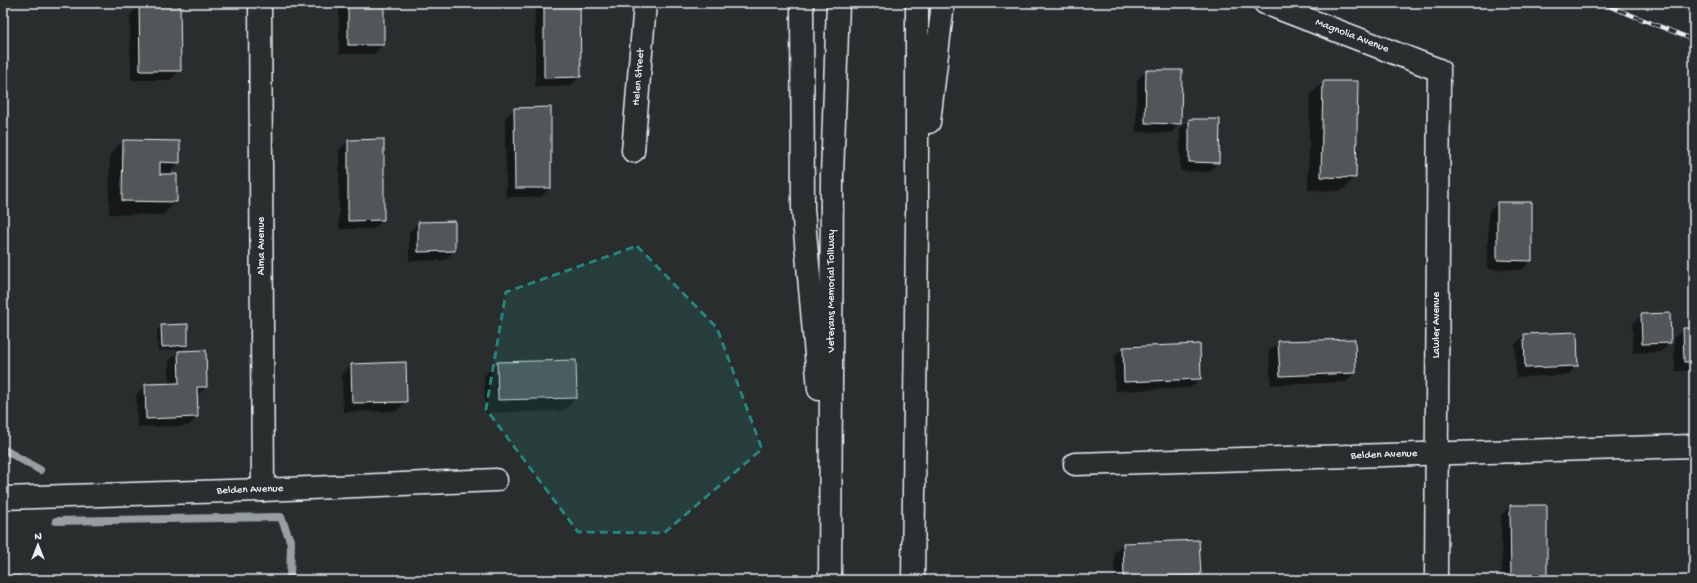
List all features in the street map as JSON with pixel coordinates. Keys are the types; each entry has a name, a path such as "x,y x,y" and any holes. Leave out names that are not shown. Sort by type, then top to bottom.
{"main road":[{"name":"Alma Avenue","path":"260,3 263,490"},
{"name":"Helen Street","path":"633,151 645,3"},
{"path":"802,3 803,209 830,526"},
{"name":"Veterans Memorial Tollway","path":"830,580 832,176 838,3"},
{"path":"913,580 917,227 917,3"},
{"path":"917,227 943,3"},
{"name":"Magnolia Avenue","path":"1265,3 1439,70"},
{"name":"Lawler Avenue","path":"1436,580 1439,70"},
{"name":"Belden Avenue","path":"1075,464 1694,446"},
{"name":"Belden Avenue","path":"3,498 263,490 496,480"}],"highlighted area":[{"path":"637,246 717,328 762,449 664,533 578,532 486,409 506,292"}],"building":[{"path":"348,3 384,3 384,45 348,45"},
{"path":"544,3 580,3 581,77 544,78"},
{"path":"139,4 180,4 181,71 140,71"},
{"path":"1146,70 1182,70 1181,124 1145,123"},
{"path":"1323,81 1358,81 1356,178 1321,177"},
{"path":"551,107 551,188 515,188 514,108"},
{"path":"1189,119 1220,119 1219,163 1189,162"},
{"path":"384,139 384,220 348,221 348,140"},
{"path":"123,140 180,141 180,163 160,162 160,174 177,174 177,202 122,201"},
{"path":"1497,202 1532,202 1532,261 1497,260"},
{"path":"455,221 455,251 418,252 418,222"},
{"path":"1670,313 1671,343 1642,344 1641,314"},
{"path":"188,324 188,345 162,347 161,325"},
{"path":"1683,328 1694,328 1694,362 1684,362"},
{"path":"1577,332 1578,366 1525,368 1524,334"},
{"path":"1355,339 1356,373 1280,376 1278,341"},
{"path":"1200,344 1201,379 1124,382 1123,347"},
{"path":"206,350 207,387 197,387 198,417 146,419 145,384 179,383 178,351"},
{"path":"576,360 577,398 498,400 497,362"},
{"path":"406,362 407,402 352,403 351,364"},
{"path":"1510,505 1547,505 1547,580 1511,580"},
{"path":"1199,540 1201,575 1124,578 1123,543"},
{"path":"3,576 20,576 20,580 3,580"}],"waterway":[{"path":"3,449 40,470"},
{"path":"56,521 281,517 291,543 290,580"}],"railway":[{"path":"1601,3 1694,40"}]}
